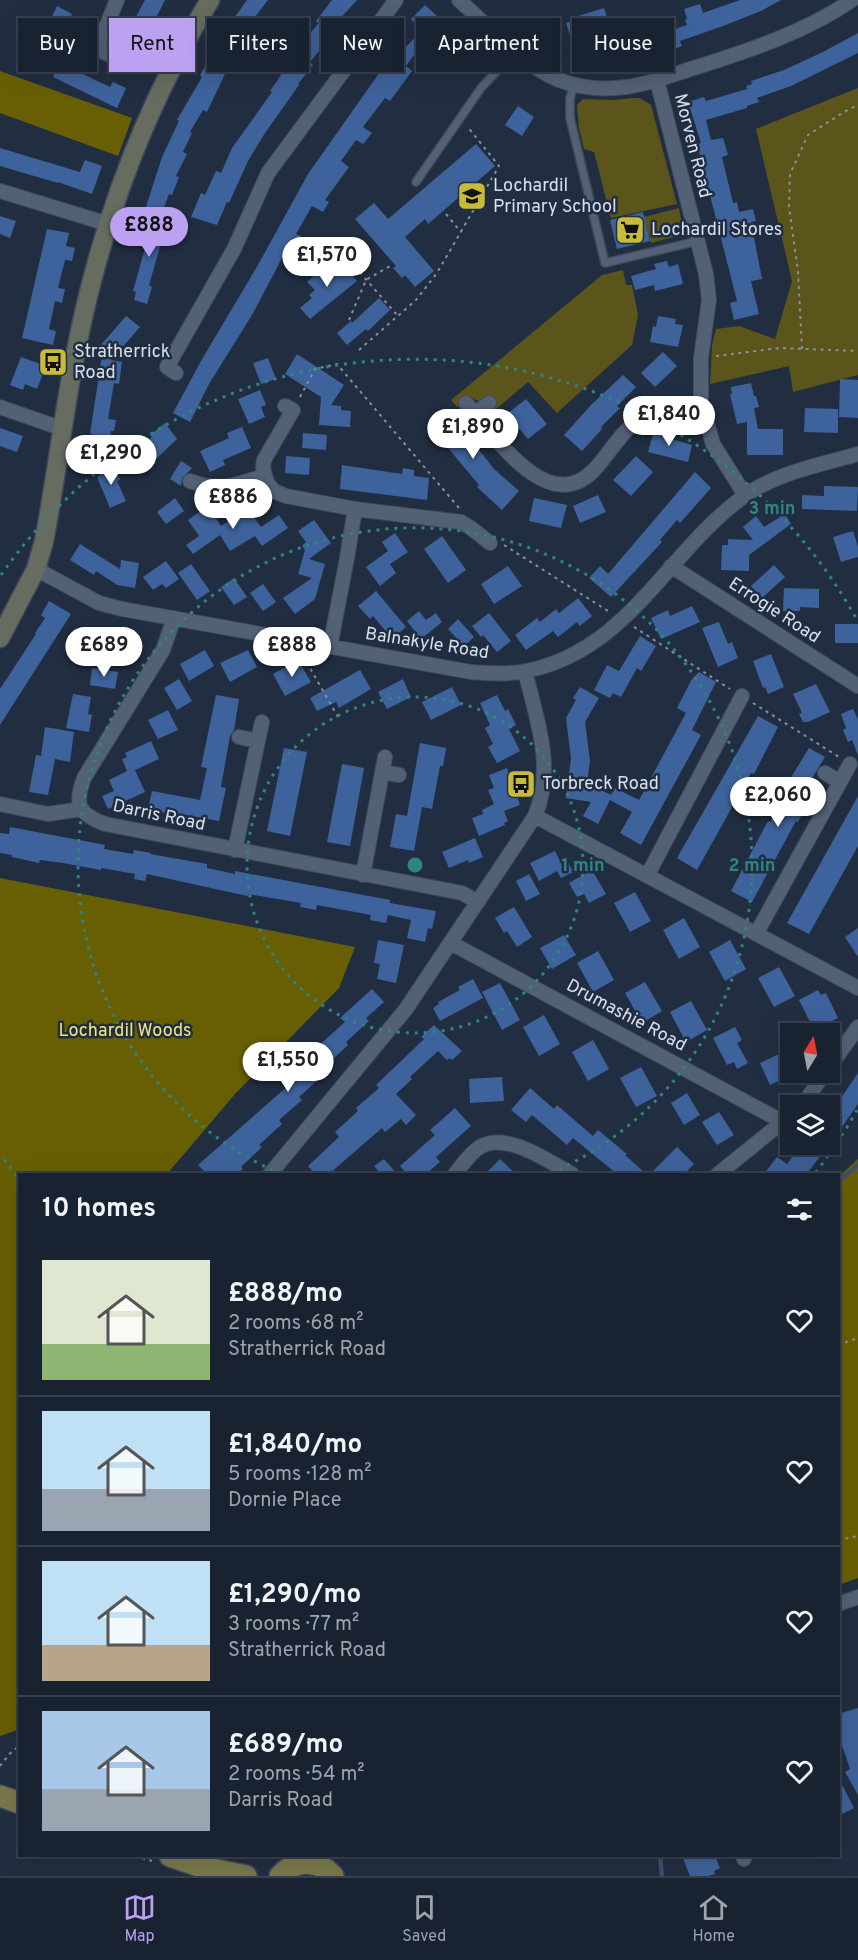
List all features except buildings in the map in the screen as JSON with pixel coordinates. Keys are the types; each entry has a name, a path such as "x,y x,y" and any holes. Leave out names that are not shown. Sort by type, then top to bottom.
{"main road":[{"path":"0,1796 18,1802"},
{"path":"173,1857 202,1867 246,1876"},
{"path":"280,1876 289,1867 308,1859 333,1876"}],"street":[{"path":"109,55 97,49 117,0"},
{"path":"0,638 36,569 50,514 75,356 94,272 108,224 148,115 170,69 210,0"},
{"path":"176,373 167,366 234,249 268,173 396,0"},
{"path":"459,0 480,18"},
{"path":"544,72 558,80 574,84 604,89 628,87 657,80 752,49 803,27 852,0"},
{"name":"Morven Road","path":"657,80 706,274 709,300 701,358 701,403 713,444 745,495"},
{"path":"0,191 108,224"},
{"path":"489,403 471,408 517,461 530,472 555,485 564,486 586,477 632,425 642,418 701,403"},
{"path":"0,407 63,429"},
{"path":"289,408 268,451 263,467 268,484 274,491 286,496 355,509 461,522 493,541"},
{"name":"Balnakyle Road","path":"36,569 99,603 122,609 471,672 499,674 525,671 555,663 586,649 623,620 705,529 745,495 766,483 858,454"},
{"path":"191,480 206,487 218,489 265,476"},
{"path":"330,647 355,509"},
{"name":"Errogie Road","path":"671,566 858,686"},
{"path":"0,804 48,814 81,809 78,795 84,778 163,650 174,618"},
{"path":"271,1173 406,1009 535,816 544,786 545,767 543,747 525,671"},
{"path":"647,876 742,696"},
{"path":"235,850 262,722"},
{"path":"239,737 258,741"},
{"path":"363,875 385,757"},
{"path":"756,934 850,764"},
{"path":"382,772 399,775"},
{"path":"825,773 840,782"},
{"name":"Darris Road","path":"81,809 87,818 105,824 462,893 478,902"},
{"path":"535,816 858,988"},
{"name":"Drumashie Road","path":"451,943 767,1112 780,1117"},
{"path":"840,1052 858,1027"},
{"path":"719,1173 780,1125"},
{"path":"455,1173 480,1147 492,1142 519,1147 570,1173"},
{"path":"840,1603 858,1597"}],"lane":[{"path":"416,182 482,88 496,72"},
{"path":"574,84 570,98 570,118 605,263 698,241"}],"path":[{"path":"802,349 798,272 789,207 790,174 808,135 858,105"},
{"path":"359,350 416,300 437,273 499,166 460,119"},
{"path":"446,213 461,232"},
{"path":"318,270 339,251"},
{"path":"350,261 398,316"},
{"path":"349,320 366,280 392,265"},
{"path":"701,358 780,348 858,351"},
{"path":"289,408 315,369 337,364 464,514"},
{"path":"493,541 505,545"},
{"path":"493,541 505,545 623,620"},
{"path":"294,641 338,717"},
{"path":"840,1344 858,1338"},
{"path":"840,1540 858,1536"},
{"path":"0,1766 18,1747"}],"shaded area":[{"path":"858,88 858,375 793,392 789,366 710,384 712,345 716,329 739,326 775,339 792,281 756,129"},
{"path":"640,98 651,105 677,204 611,218 594,152 584,149 577,105 583,99"},
{"path":"679,208 684,234 651,243 644,217"},
{"path":"623,270 626,285 632,285 638,315 632,345 557,413 528,382 495,410 487,399 480,402 471,397 457,407 451,400 602,275"}],"green space":[{"path":"0,71 132,118 118,156 0,113"},
{"name":"Lochardil Woods","path":"0,878 355,947 339,988 235,1094 168,1173 18,1173 18,1730 0,1736"},
{"path":"858,1159 858,1578 840,1585 840,1175"}],"waterway":[{"path":"840,1180 858,1165"},
{"path":"660,1857 662,1876"}],"place":[{"name":"Lochardil Primary School","path":"472,196"},
{"name":"Lochardil Stores","path":"630,230"},
{"name":"Stratherrick Road","path":"53,362"},
{"name":"Torbreck Road","path":"521,784"}]}
